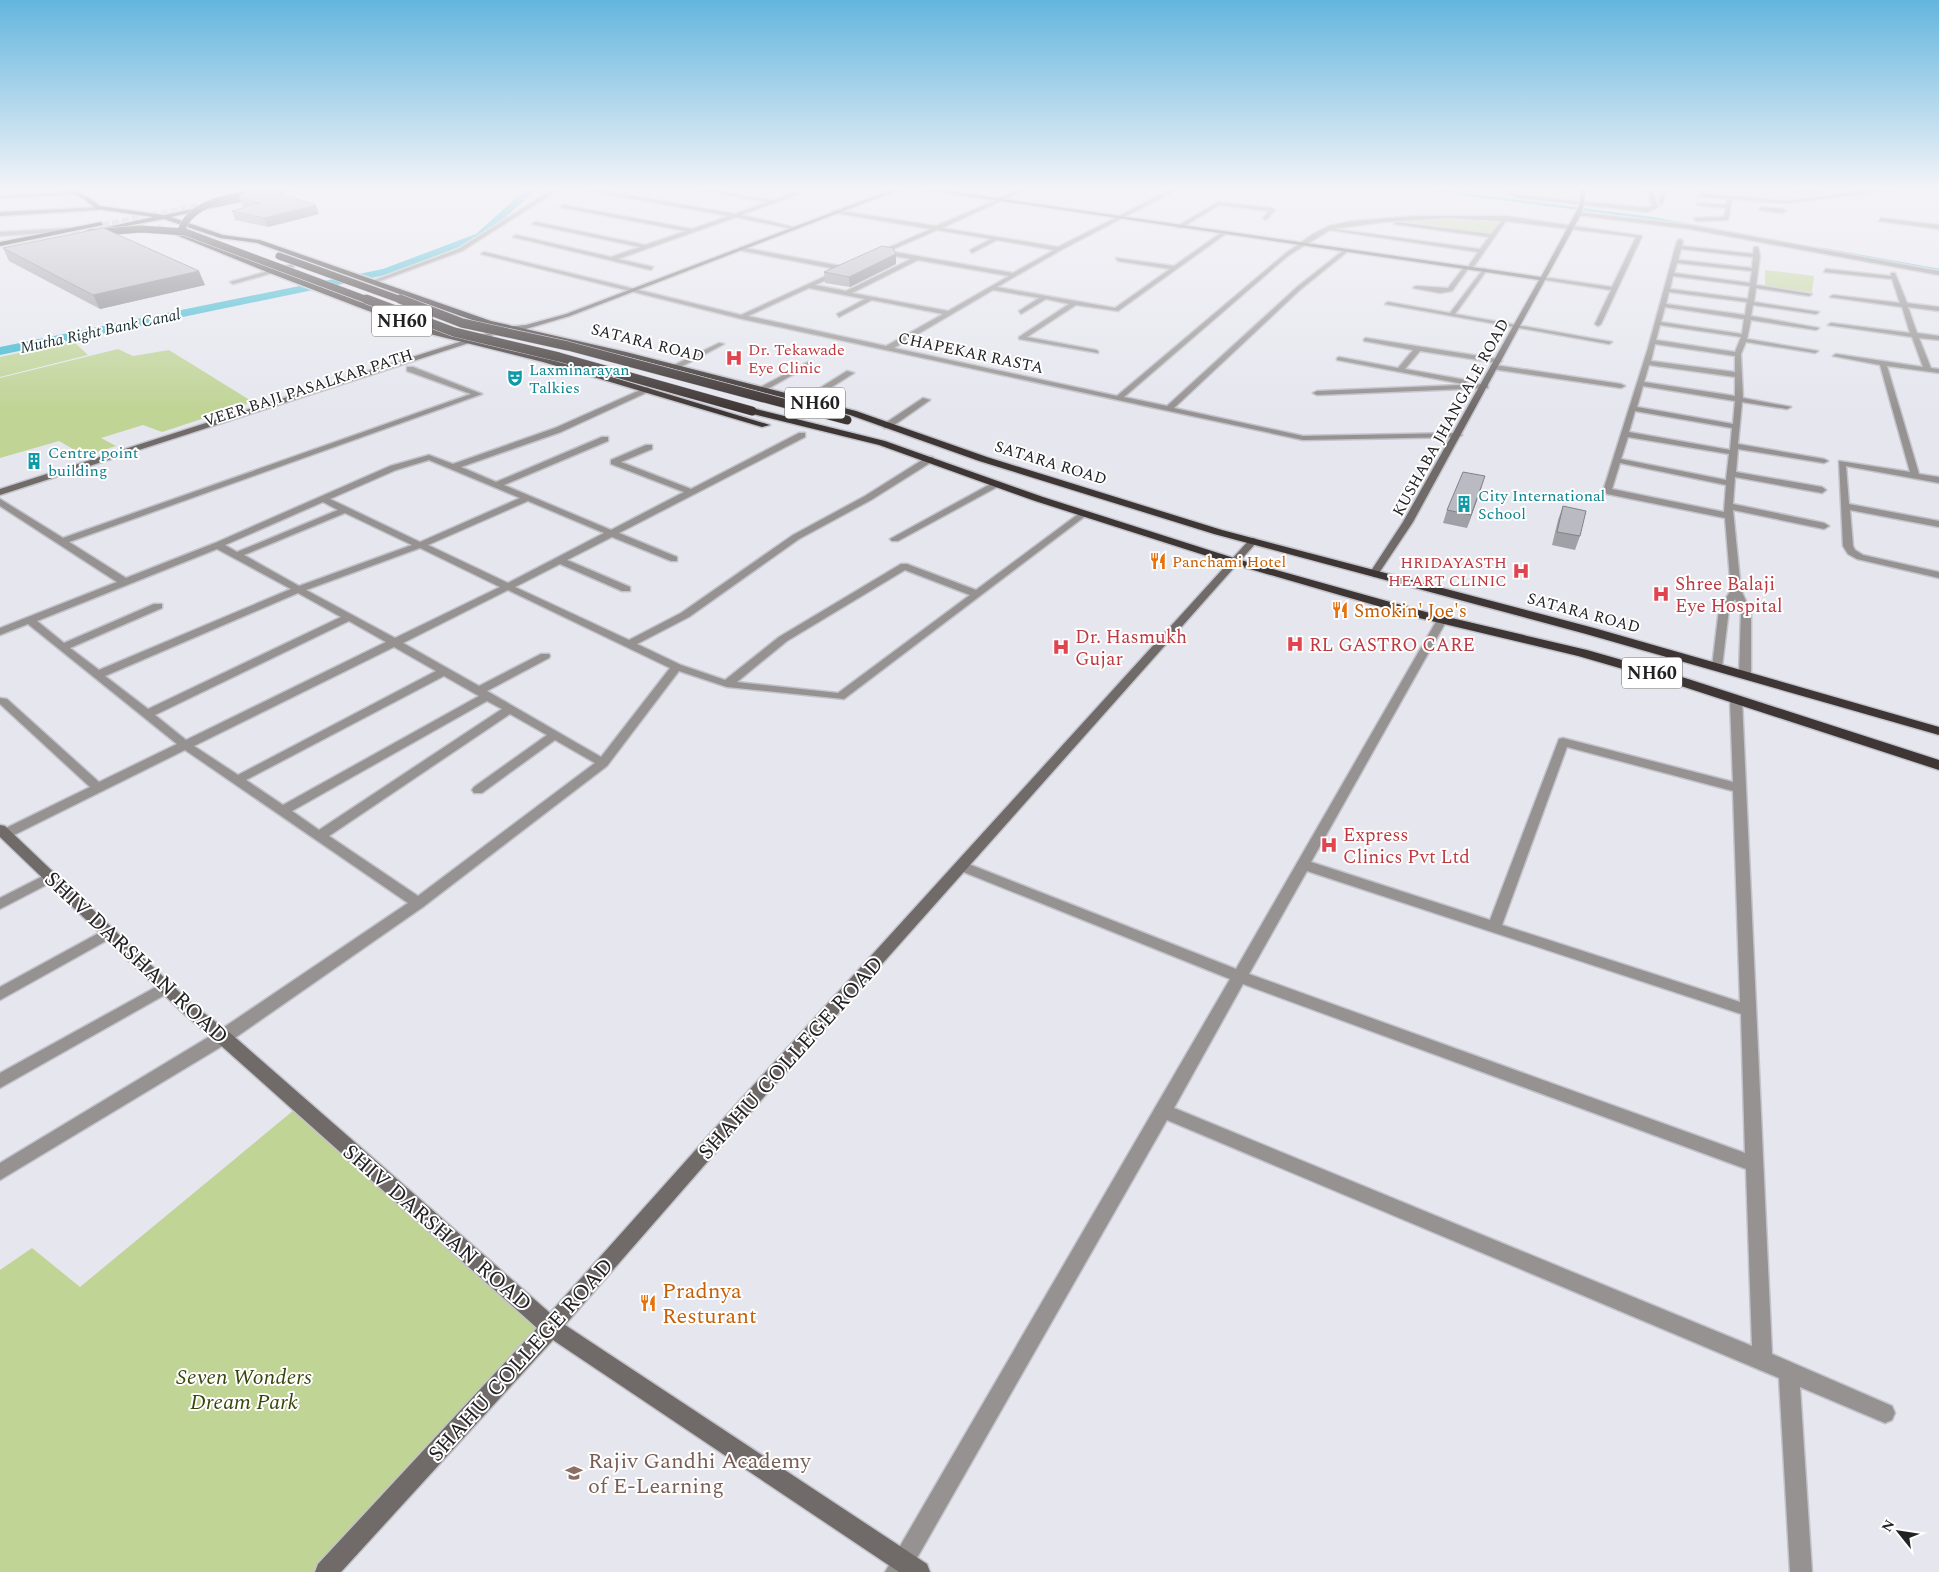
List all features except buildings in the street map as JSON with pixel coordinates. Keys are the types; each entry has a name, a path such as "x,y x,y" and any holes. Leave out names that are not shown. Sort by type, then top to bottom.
{"highway":[{"path":"240,263 270,271"},
{"name":"NH60","path":"269,263 454,332 560,357 752,411 882,443"},
{"path":"299,263 376,290 462,324 568,346 848,420 912,435"},
{"name":"SATARA ROAD","path":"323,263 469,317 508,328 524,329 676,366 853,413 1061,485 1252,541 1717,667 1939,731"},
{"name":"NH60","path":"270,271 429,331 480,346"},
{"path":"480,346 546,360 802,435 882,443"},
{"name":"SATARA ROAD","path":"882,443 1084,514 1233,561 1442,620 1582,653 1939,765"}],"street":[{"path":"374,281 423,263"},
{"name":"CHAPEKAR RASTA","path":"521,263 742,317 1303,438 1458,435"},
{"path":"631,263 652,268"},
{"name":"VEER BAJI PASALKAR PATH","path":"0,501 480,346 633,292 704,263"},
{"path":"816,263 846,269"},
{"path":"847,293 906,263"},
{"path":"948,263 1015,275"},
{"path":"888,348 1035,263"},
{"path":"1145,263 1174,268"},
{"path":"992,288 1116,310 1181,263"},
{"path":"1119,398 1277,263"},
{"path":"1168,409 1299,288 1330,263"},
{"path":"1434,263 1614,289"},
{"path":"1416,288 1440,291 1450,290 1471,263"},
{"name":"KUSHABA JHANGALE ROAD","path":"1374,574 1408,522 1458,435 1551,263"},
{"path":"1598,324 1626,263"},
{"path":"1674,263 1653,342 1607,491 1824,526"},
{"path":"1696,263 1755,270"},
{"path":"1745,675 1746,612 1736,590 1728,511 1739,400 1738,354 1748,318 1755,263"},
{"path":"1887,263 1939,273"},
{"path":"233,282 292,266"},
{"path":"742,317 853,266"},
{"path":"1452,314 1484,270"},
{"path":"1826,271 1894,276 1906,306 1913,335 1928,370"},
{"path":"1671,274 1809,294"},
{"path":"808,286 949,313"},
{"path":"1667,290 1816,312"},
{"path":"1833,297 1939,309"},
{"path":"839,315 871,298"},
{"path":"1022,312 1044,298"},
{"path":"1074,303 1021,338 1096,352"},
{"path":"1388,304 1609,342"},
{"path":"1662,305 1816,328"},
{"path":"1658,323 1815,351"},
{"path":"1831,325 1939,338"},
{"name":"VEER BAJI PASALKAR PATH","path":"0,492 508,328"},
{"path":"1366,340 1620,386"},
{"path":"1653,342 1738,354"},
{"path":"676,366 721,344"},
{"path":"1400,370 1418,348"},
{"path":"1836,356 1939,371"},
{"path":"1340,359 1485,386"},
{"path":"1646,362 1739,375"},
{"path":"1884,363 1915,476"},
{"path":"761,389 808,364"},
{"path":"62,542 478,394 410,368"},
{"path":"805,400 850,373"},
{"path":"1640,383 1787,407"},
{"path":"1317,393 1485,386"},
{"path":"453,467 558,430 647,389"},
{"path":"887,426 926,400"},
{"path":"1632,408 1737,427"},
{"path":"1624,434 1824,461"},
{"path":"2,831 97,787 560,560 802,435"},
{"path":"496,485 605,439"},
{"path":"649,446 614,462 692,492"},
{"path":"0,632 123,581 218,545 394,468 429,457 674,558"},
{"path":"629,644 685,615 796,537 868,498 930,459"},
{"path":"1616,460 1822,490"},
{"path":"1939,480 1842,463 1848,546 1854,555 1939,575"},
{"path":"895,540 996,484"},
{"path":"100,674 299,589 420,545 528,498"},
{"path":"323,499 676,667 727,684 840,697 1084,514"},
{"path":"0,501 123,581"},
{"path":"1845,506 1939,524"},
{"path":"238,555 345,510"},
{"name":"SHAHU COLLEGE ROAD","path":"326,1572 552,1327 762,1087 1252,541"},
{"path":"218,545 350,617 603,763"},
{"path":"560,560 626,589"},
{"path":"727,684 783,639 904,566 977,594"},
{"path":"1717,667 1724,609 1736,590"},
{"path":"65,646 158,606"},
{"path":"147,714 350,617"},
{"path":"29,620 65,646 184,744 418,903"},
{"path":"898,1567 1240,977 1442,620"},
{"path":"282,811 545,656"},
{"path":"0,1172 223,1037 418,903 603,763 676,667"},
{"path":"237,780 445,671"},
{"path":"1736,700 1762,1360"},
{"path":"3,701 97,787"},
{"path":"319,836 510,709"},
{"path":"478,790 555,735"},
{"path":"1494,928 1563,742 1739,788"},
{"name":"SHIV DARSHAN ROAD","path":"2,831 188,1010 223,1037 552,1327 898,1567 919,1572"},
{"path":"1304,865 1747,1010"},
{"path":"961,866 1240,977 1753,1164"},
{"path":"0,904 50,877"},
{"path":"0,994 108,933"},
{"path":"0,1082 166,988"},
{"path":"1163,1111 1886,1413"},
{"path":"1789,1372 1801,1572"}],"green space":[{"path":"1765,270 1814,276 1812,292 1765,286"},
{"path":"73,341 88,355 0,377 0,357"},
{"path":"118,349 133,356 169,350 253,402 162,432 143,425 101,438 116,446 85,456 59,441 0,458 0,378"},
{"name":"Seven Wonders Dream Park","path":"300,1105 551,1327 323,1572 0,1572 0,1270 32,1248 80,1287"}],"waterway":[{"name":"Mutha Right Bank Canal","path":"0,351 386,272 408,263"},
{"path":"1902,263 1939,270"}],"place":[{"name":"Dr. Tekawade Eye Clinic","path":"734,358"},
{"name":"Laxminarayan Talkies","path":"515,378"},
{"name":"Centre point building","path":"34,461"},
{"name":"City International School","path":"1464,504"},
{"name":"Panchami Hotel","path":"1158,561"},
{"name":"HRIDAYASTH HEART CLINIC","path":"1521,571"},
{"name":"Shree Balaji Eye Hospital","path":"1661,594"},
{"name":"Smokin' Joe's","path":"1340,610"},
{"name":"RL GASTRO CARE","path":"1295,644"},
{"name":"Dr. Hasmukh Gujar","path":"1061,647"},
{"name":"Express Clinics Pvt Ltd","path":"1329,845"},
{"name":"Pradnya Resturant","path":"648,1303"},
{"name":"Rajiv Gandhi Academy of E-Learning","path":"574,1473"}]}
